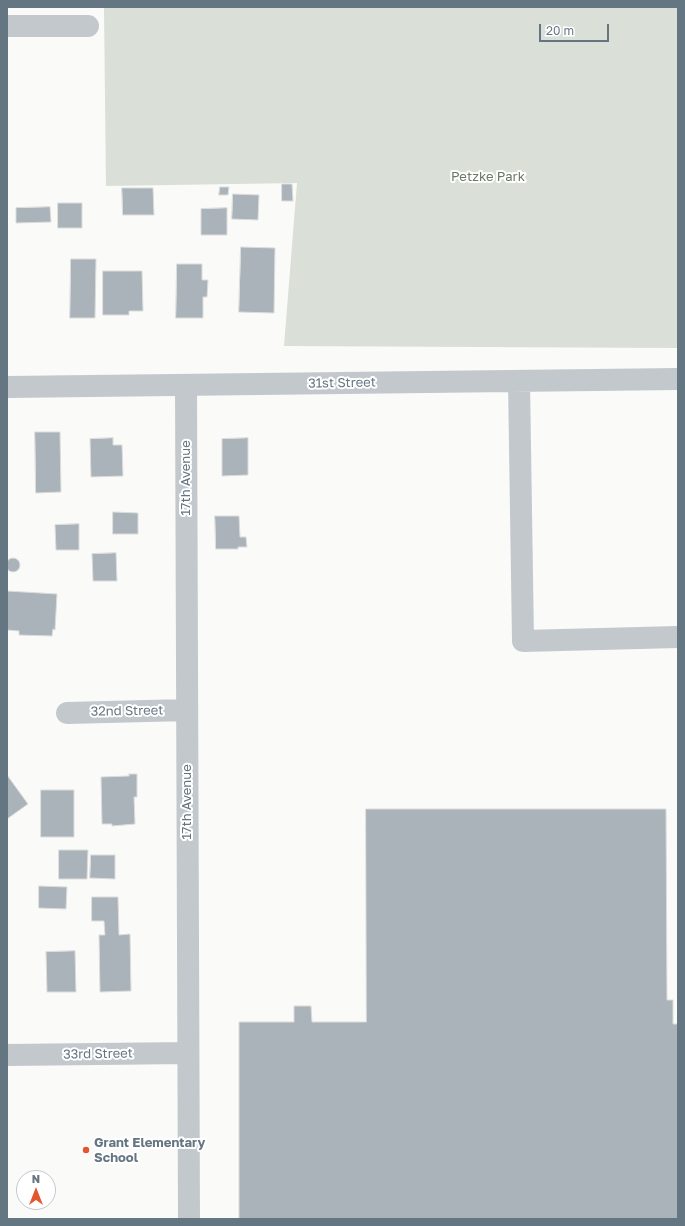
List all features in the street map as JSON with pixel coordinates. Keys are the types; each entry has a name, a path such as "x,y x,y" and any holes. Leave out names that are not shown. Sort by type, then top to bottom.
{"street":[{"path":"7,26 88,26"},
{"name":"31st Street","path":"7,387 678,379"},
{"path":"520,381 523,641 678,637"},
{"name":"17th Avenue","path":"186,385 189,1219"},
{"name":"32nd Street","path":"67,713 187,710"},
{"name":"33rd Street","path":"7,1055 188,1053"}],"green space":[{"name":"Petzke Park","path":"104,7 678,7 678,348 284,346 297,183 106,186"}],"building":[{"path":"282,184 292,184 293,201 282,201"},
{"path":"220,187 229,187 228,195 219,195"},
{"path":"122,188 153,188 154,215 123,215"},
{"path":"233,194 259,195 258,220 232,219"},
{"path":"58,203 82,203 82,228 58,228"},
{"path":"50,207 51,222 16,223 16,208"},
{"path":"227,208 227,235 201,235 201,209"},
{"path":"241,247 275,248 274,313 239,312"},
{"path":"71,259 96,259 95,318 70,318"},
{"path":"177,264 202,264 202,280 208,280 207,297 203,297 203,318 176,318"},
{"path":"103,271 142,271 143,311 129,311 129,315 103,315"},
{"path":"35,432 60,432 61,492 36,493"},
{"path":"113,438 113,445 122,445 123,476 91,477 90,439"},
{"path":"248,438 248,475 222,476 222,439"},
{"path":"113,512 138,513 138,534 113,534"},
{"path":"215,516 239,516 240,537 246,537 247,547 238,547 238,549 216,549"},
{"path":"79,524 79,550 56,550 55,525"},
{"path":"116,553 117,581 93,581 92,554"},
{"path":"13,558 18,560 20,565 18,570 13,572 8,570 6,565 8,560"},
{"path":"7,591 57,594 55,630 53,629 52,636 19,635 19,631 7,630"},
{"path":"129,774 137,774 137,797 134,797 135,824 112,826 112,824 102,824 101,777 129,776"},
{"path":"7,775 28,804 7,819"},
{"path":"41,790 74,790 74,837 41,837"},
{"path":"366,809 666,809 667,1000 673,1000 673,1024 678,1024 678,1219 239,1219 239,1022 294,1022 294,1006 311,1006 312,1022 366,1022"},
{"path":"59,850 88,850 87,879 59,879"},
{"path":"91,855 115,855 115,879 90,878"},
{"path":"39,886 67,887 66,909 39,908"},
{"path":"92,897 118,897 119,935 130,934 131,991 100,992 99,935 105,935 104,921 92,921"},
{"path":"75,951 76,992 47,992 46,952"}],"place":[{"name":"Grant Elementary School","path":"86,1150"}]}
